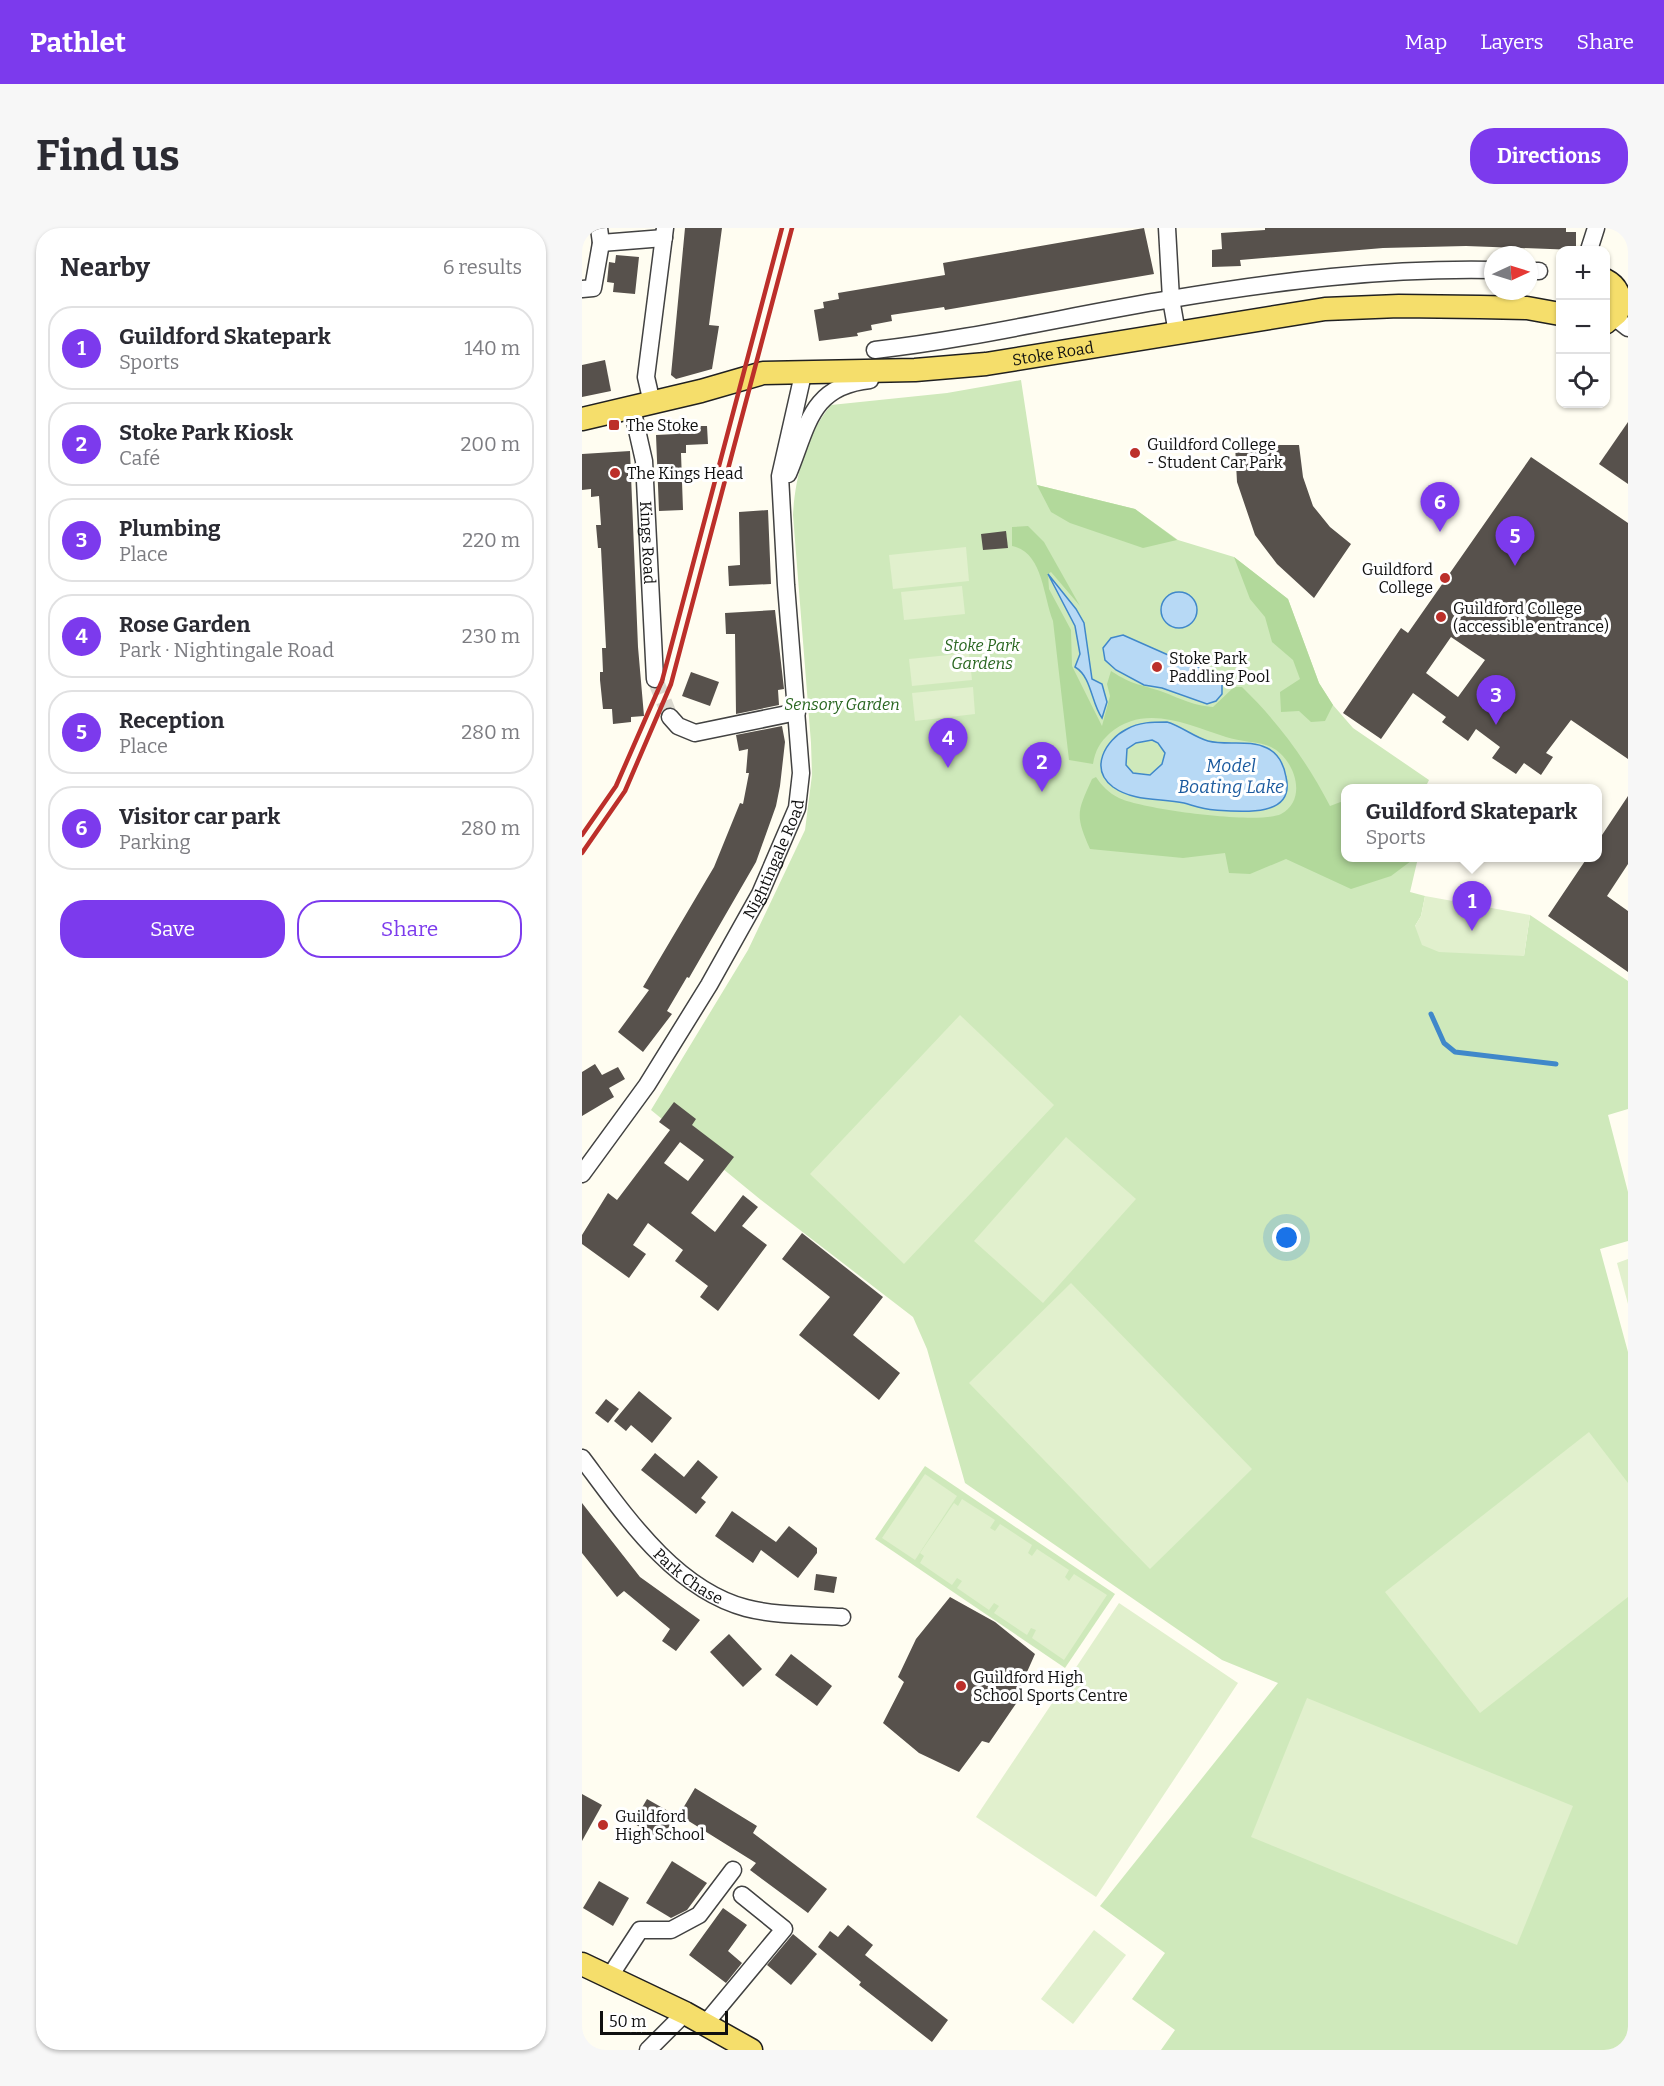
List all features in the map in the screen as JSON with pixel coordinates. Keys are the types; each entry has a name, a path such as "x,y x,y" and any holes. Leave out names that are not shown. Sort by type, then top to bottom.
{"main road":[{"name":"Stoke Road","path":"1527,308 1556,299"},
{"name":"Stoke Road","path":"582,419 642,406 763,373 804,370 915,370 986,364 1325,309 1399,306 1527,308 1556,313"},
{"path":"582,1964 685,2013 751,2050"}],"street":[{"path":"1167,228 1171,299 1177,333"},
{"path":"1590,246 1596,228"},
{"path":"1596,228 1599,246"},
{"path":"582,289 593,288 600,236 664,233"},
{"name":"Kings Road","path":"655,679 642,406 664,233"},
{"name":"Stoke Road","path":"875,350 1171,299 1309,278 1428,269 1484,270"},
{"name":"Nightingale Road","path":"780,492 818,403 834,388 847,383 869,380 919,379 952,375 986,364"},
{"name":"Nightingale Road","path":"582,1174 647,1085 709,985 765,883 796,808 801,772 780,476 804,370"},
{"path":"670,717 678,726 695,733 797,712"},
{"name":"Park Chase","path":"582,1458 614,1504 644,1537 674,1567 701,1586 744,1608 775,1614 842,1617"},
{"path":"610,1976 640,1930 672,1930 699,1915 733,1870"},
{"path":"705,2024 784,1929 742,1895"},
{"path":"648,2050 685,2013"}],"green space":[{"path":"1021,380 1037,485 1135,509 1178,540 1234,557 1288,599 1319,683 1333,705 1353,728 1429,780 1427,784 1341,784 1341,862 1417,862 1410,892 1425,896 1421,916 1415,926 1524,956 1530,915 1628,981 1628,1109 1608,1115 1628,1192 1628,1241 1600,1249 1628,1352 1628,2050 1161,2050 1175,2030 1132,1999 1165,1953 1100,1906 1278,1683 1222,1660 965,1483 927,1349 913,1317 761,1200 651,1110 748,950 805,830 812,775 811,743 793,515 796,486 803,457 815,429 831,405 947,393"},
{"path":"1037,485 1135,509 1177,540 1143,548 1070,523 1051,512"},
{"path":"1028,526 1044,542 1080,606 1051,572 1048,574 1049,589 1071,630 1072,666 1102,726 1110,696 1107,684 1111,671 1132,682 1188,702 1213,707 1234,687 1242,687 1291,743 1330,806 1341,802 1341,862 1410,862 1391,876 1351,889 1286,859 1250,874 1229,873 1225,853 1183,858 1090,849 1080,821 1080,814 1087,790 1092,779 1096,777 1112,794 1131,802 1174,811 1250,818 1281,814 1290,807 1296,789 1295,779 1286,760 1271,747 1231,739 1167,719 1138,719 1124,724 1103,740 1098,747 1093,764 1069,760 1053,621 1036,566 1022,550 1012,546 1012,527"},
{"path":"966,547 969,581 893,589 889,555"},
{"path":"1234,557 1288,599 1319,683 1333,705 1325,721 1311,722 1299,711 1281,712 1280,692 1300,679 1293,660 1272,642 1265,617 1250,599"},
{"path":"962,586 965,614 904,620 901,592"},
{"path":"969,653 972,680 912,686 909,659"},
{"path":"973,687 975,714 915,721 912,693"},
{"path":"1425,896 1530,915 1524,956 1439,952 1422,945 1415,926 1421,916"},
{"path":"960,1015 1054,1105 904,1264 810,1174"},
{"path":"1066,1137 1136,1199 1043,1303 974,1241"},
{"path":"1628,1259 1628,1304 1617,1263"},
{"path":"1071,1283 1252,1469 1150,1569 969,1383"},
{"path":"1589,1432 1628,1483 1628,1597 1480,1713 1385,1592"},
{"path":"925,1466 1115,1594 1065,1668 875,1539"},
{"path":"925,1474 957,1496 915,1560 882,1538"},
{"path":"962,1499 995,1520 990,1528 995,1531 1000,1524 1032,1545 1028,1553 1032,1556 1037,1549 1069,1570 1065,1577 1069,1581 1074,1574 1107,1595 1064,1660 1032,1638 1036,1630 1031,1628 1027,1635 994,1613 999,1606 994,1603 989,1610 957,1588 962,1581 957,1578 952,1585 920,1563 924,1556 920,1553 954,1503 958,1506"},
{"path":"1119,1603 1238,1683 1096,1897 976,1817"},
{"path":"1307,1698 1573,1806 1517,1945 1251,1837"},
{"path":"1094,1930 1126,1955 1073,2024 1041,1999"}],"water":[{"path":"1048,574 1076,609 1084,623 1092,679 1102,684 1107,702 1102,718 1085,677 1075,667 1080,654 1075,626"},
{"path":"1179,592 1192,597 1197,610 1192,623 1179,628 1166,623 1161,610 1166,597"},
{"name":"Stoke Park Paddling Pool","path":"1123,635 1184,662 1214,672 1222,679 1222,694 1216,701 1207,704 1162,688 1144,685 1116,670 1105,660 1103,648 1111,638"},
{"name":"Model Boating Lake","path":"1167,722 1208,741 1260,745 1271,750 1280,760 1286,777 1287,790 1283,800 1264,810 1226,811 1175,801 1138,797 1113,787 1106,780 1101,764 1103,755 1112,740 1136,725","holes":["1152,740 1158,743 1165,753 1162,764 1150,775 1133,773 1126,765 1127,749 1136,743"]}],"building":[{"path":"685,228 722,228 709,325 719,326 712,369 676,379 671,375"},
{"path":"1144,228 1154,274 945,310 944,307 891,315 892,321 871,325 872,330 857,333 858,336 819,341 814,310 824,308 823,302 839,299 838,293 945,275 943,263"},
{"path":"1265,228 1566,228 1566,232 1576,232 1576,246 1556,246 1556,249 1538,249 1538,246 1383,248 1240,260 1241,266 1212,267 1212,250 1222,249 1221,233 1265,230"},
{"path":"616,255 639,257 635,294 613,292 614,283 607,282 609,262 615,263"},
{"path":"605,360 611,391 582,397 582,365"},
{"path":"1628,422 1628,484 1599,464"},
{"path":"676,426 707,426 708,444 686,445 686,453 681,453 683,510 659,511 656,435 676,434"},
{"path":"1235,445 1299,445 1303,477 1313,506 1330,527 1351,544 1314,598 1277,564 1255,535 1237,482"},
{"path":"630,451 638,647 644,716 631,717 631,722 613,724 612,709 603,709 600,680 600,672 603,672 602,648 606,648 601,548 598,548 596,525 601,525 599,496 591,497 591,489 582,490 582,454"},
{"path":"1531,457 1628,523 1628,759 1571,720 1546,753 1553,757 1541,775 1524,763 1516,774 1492,758 1500,747 1476,729 1468,741 1442,722 1446,717 1413,693 1381,739 1343,713 1401,628 1408,633","holes":["1451,637 1485,660 1458,697 1426,673"]},
{"path":"768,510 771,584 729,586 728,566 740,565 739,512"},
{"path":"1006,531 1008,548 983,550 981,534"},
{"path":"775,610 784,689 778,690 779,705 736,714 735,634 726,634 725,613"},
{"path":"691,672 719,682 710,706 682,696"},
{"path":"782,726 785,742 780,786 776,806 756,862 689,978 687,977 667,1011 672,1014 643,1052 618,1032 649,990 643,987 714,867 740,803 743,804 749,773 746,773 748,749 739,751 736,735"},
{"path":"1628,796 1628,864 1607,896 1628,911 1628,972 1548,916 1584,862 1602,862 1602,835"},
{"path":"595,1064 602,1075 618,1067 625,1079 609,1088 614,1097 582,1116 582,1072"},
{"path":"674,1102 696,1119 692,1125 734,1157 691,1213 715,1232 743,1195 758,1207 742,1226 767,1245 718,1311 700,1297 708,1286 675,1261 683,1250 648,1223 633,1245 646,1254 629,1278 582,1244 582,1235 608,1193 617,1200 670,1130 659,1122","holes":["680,1142 704,1160 688,1181 664,1163"]},
{"path":"802,1233 883,1297 853,1335 900,1373 879,1400 799,1335 830,1297 782,1259"},
{"path":"639,1391 672,1418 652,1443 631,1425 626,1431 614,1421"},
{"path":"606,1399 619,1409 608,1423 595,1413"},
{"path":"655,1453 684,1477 698,1460 718,1477 701,1498 706,1502 696,1514 641,1470"},
{"path":"582,1503 640,1577 700,1620 676,1651 662,1641 670,1629 624,1591 617,1597 582,1553"},
{"path":"732,1511 776,1542 789,1526 817,1548 817,1553 798,1578 761,1550 753,1563 715,1536"},
{"path":"816,1574 837,1577 834,1593 814,1590"},
{"name":"Guildford High School Sports Centre","path":"950,1597 995,1622 1035,1654 1019,1690 1022,1695 989,1743 982,1741 959,1772 919,1753 883,1723 904,1682 898,1677 916,1639"},
{"path":"729,1634 762,1669 743,1687 710,1652"},
{"path":"791,1654 832,1686 817,1706 775,1675"},
{"path":"695,1788 757,1826 753,1833 827,1889 808,1913 750,1870 756,1863 679,1815"},
{"path":"582,1794 602,1805 582,1841"},
{"path":"647,1799 675,1815 662,1840 633,1823"},
{"path":"672,1861 707,1883 687,1910 671,1918 646,1903"},
{"path":"599,1881 629,1898 613,1926 583,1908"},
{"path":"723,1908 747,1925 728,1951 742,1963 726,1983 689,1955"},
{"path":"848,1925 873,1945 865,1955 948,2020 932,2042 859,1985 861,1982 818,1947 830,1931 838,1937"},
{"path":"793,1934 817,1954 791,1985 767,1965"}],"waterway":[{"path":"1431,1014 1444,1043 1455,1052 1556,1064"}],"tunnel":[{"path":"655,679 670,717"}],"railway":[{"path":"582,835 616,786 662,681 782,228"},
{"path":"582,853 625,791 671,684 792,228"}],"place":[{"name":"The Stoke","path":"614,425"},
{"name":"Guildford College - Student Car Park","path":"1135,453"},
{"name":"The Kings Head","path":"615,473"},
{"name":"Visitor car park","path":"1440,532"},
{"name":"Reception","path":"1515,566"},
{"name":"Guildford College","path":"1445,578"},
{"name":"Guildford College (accessible entrance)","path":"1441,617"},
{"name":"Stoke Park Paddling Pool","path":"1157,667"},
{"name":"Plumbing","path":"1496,725"},
{"name":"Rose Garden","path":"948,768"},
{"name":"Stoke Park Kiosk","path":"1042,792"},
{"name":"Guildford Skatepark","path":"1472,931"},
{"name":"Guildford High School Sports Centre","path":"961,1686"},
{"name":"Guildford High School","path":"603,1825"}],"park label":[{"name":"Stoke Park Gardens","path":"982,654"},
{"name":"Sensory Garden","path":"842,704"}]}
